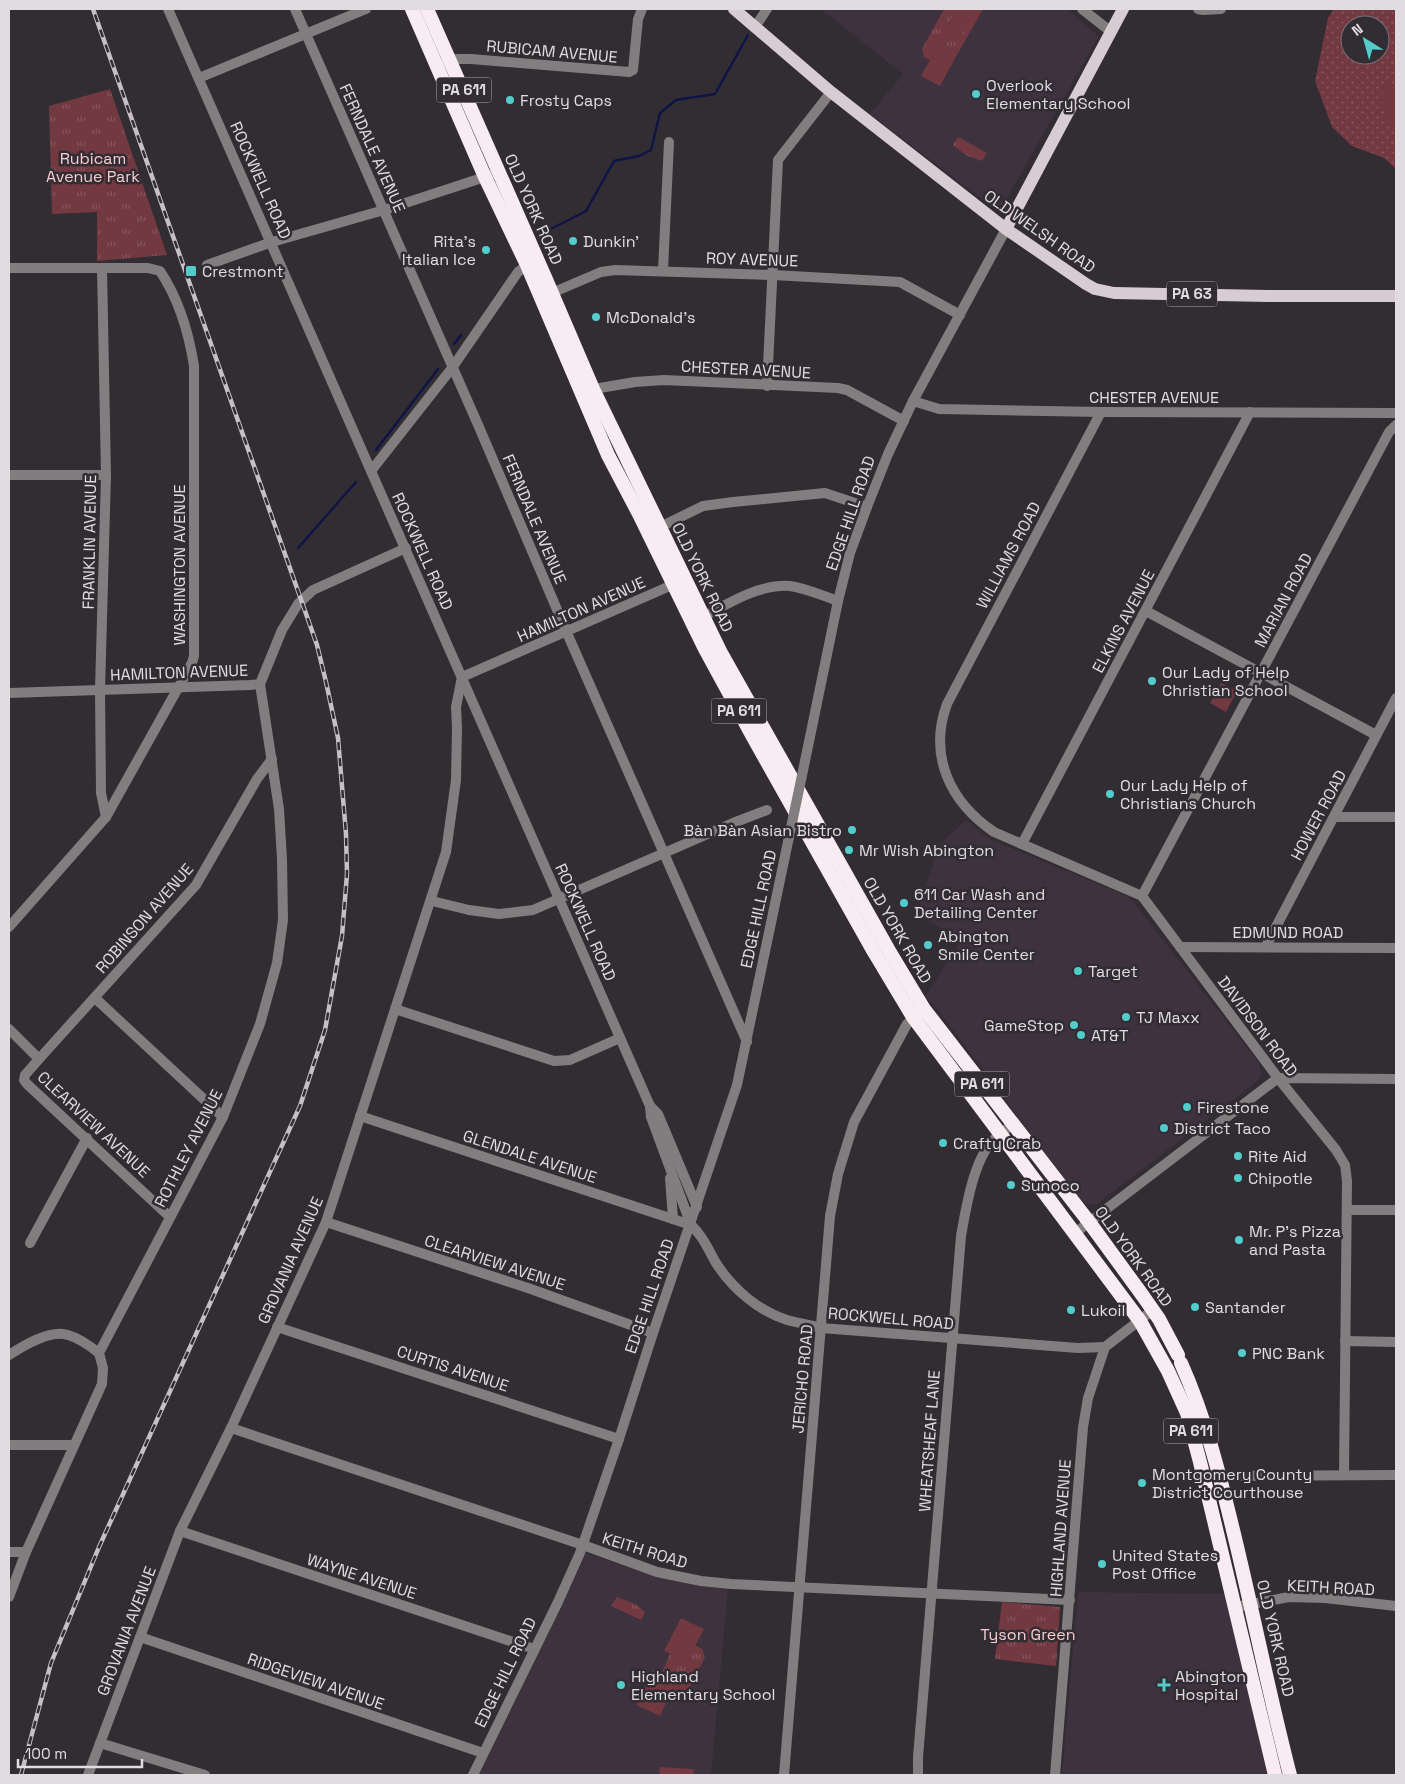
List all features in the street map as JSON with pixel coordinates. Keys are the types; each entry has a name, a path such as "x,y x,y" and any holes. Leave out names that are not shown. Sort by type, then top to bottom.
{"highway":[{"name":"OLD YORK ROAD","path":"412,9 437,66 492,175 586,390 678,583 705,649 749,730 874,952 919,1013 1000,1134 1076,1233 1140,1321 1168,1371 1187,1413 1200,1462 1275,1775"},
{"name":"OLD YORK ROAD","path":"427,9 451,61 527,265 546,295"},
{"name":"OLD YORK ROAD","path":"678,583 703,617 721,653 888,949 919,1013 1013,1124 1089,1222 1153,1310 1171,1340 1208,1431 1251,1604 1290,1775"}],"main road":[{"name":"OLD WELSH ROAD","path":"734,9 831,92 1006,229 1086,284 1104,291 1268,296 1396,296"},
{"name":"EDGE HILL ROAD","path":"1006,229 1123,9"}],"street":[{"name":"ROCKWELL ROAD","path":"168,9 650,1106 651,1118 690,1225 698,1231 717,1264 743,1295 768,1311 786,1320 821,1328 1078,1348 1105,1348"},
{"name":"FERNDALE AVENUE","path":"295,9 747,1042"},
{"path":"199,78 366,9"},
{"name":"RUBICAM AVENUE","path":"437,66 456,59 471,59 629,72 633,70 638,19 642,9"},
{"path":"755,27 767,9"},
{"path":"1082,9 1110,31"},
{"path":"1198,9 1221,9"},
{"path":"767,386 778,160 831,92"},
{"path":"663,271 669,142"},
{"path":"207,265 272,242 384,210 492,175"},
{"name":"EDGE HILL ROAD","path":"473,1775 558,1602 583,1545 737,1084 838,601 850,554 888,454 914,401 1006,229"},
{"path":"371,471 452,368 518,272 527,265"},
{"path":"9,268 102,268"},
{"name":"WASHINGTON AVENUE","path":"9,927 106,817 192,663 194,656 194,366 191,346 170,286 160,271 148,268 102,268"},
{"name":"FRANKLIN AVENUE","path":"102,268 106,475 100,690 101,793 106,817"},
{"name":"ROY AVENUE","path":"546,295 592,275 609,270 772,275 900,282 960,315"},
{"name":"CHESTER AVENUE","path":"586,390 635,382 664,380 838,388 847,390 904,421"},
{"name":"CHESTER AVENUE","path":"914,401 939,409 1101,412 1396,413"},
{"name":"WILLIAMS ROAD","path":"944,714 951,695 1101,412"},
{"name":"ELKINS AVENUE","path":"1022,844 1250,412"},
{"name":"MARIAN ROAD","path":"1142,896 1389,432 1396,424"},
{"path":"9,475 106,475"},
{"path":"654,530 703,506 768,498 825,493 867,507"},
{"name":"HAMILTON AVENUE","path":"9,693 260,684 282,630 298,604 313,590 406,548"},
{"name":"HAMILTON AVENUE","path":"462,678 678,583"},
{"path":"703,617 744,596 771,588 790,586 808,590 838,601"},
{"path":"1146,611 1376,735"},
{"name":"GROVANIA AVENUE","path":"88,1775 180,1531 231,1428 326,1222 432,901 446,852 456,780 456,707 462,678"},
{"name":"ROTHLEY AVENUE","path":"99,1352 223,1117 260,1024 277,963 283,920 279,809 260,684"},
{"name":"HOWER ROAD","path":"1266,946 1396,698"},
{"name":"DAVIDSON ROAD","path":"944,714 941,730 942,762 948,780 957,797 970,812 994,832 1142,896 1278,1078 1336,1150 1345,1165 1347,1210 1344,1474"},
{"name":"ROBINSON AVENUE","path":"39,1060 196,885 257,778 272,759"},
{"path":"432,901 470,910 500,914 533,910 734,822 767,810"},
{"path":"1334,817 1396,817"},
{"name":"EDMUND ROAD","path":"1180,947 1396,948"},
{"path":"95,998 223,1117"},
{"path":"396,1009 554,1061 570,1060 620,1038"},
{"name":"JERICHO ROAD","path":"784,1775 830,1216 838,1174 854,1122 907,1024 919,1013"},
{"name":"CLEARVIEW AVENUE","path":"9,1029 39,1060 25,1075 24,1080 170,1216"},
{"path":"1076,1233 1278,1078 1396,1079"},
{"name":"ROCKWELL ROAD","path":"650,1106 658,1114 697,1207"},
{"name":"GLENDALE AVENUE","path":"360,1116 690,1225"},
{"name":"WHEATSHEAF LANE","path":"918,1775 961,1236 969,1194 986,1150 1000,1134 1013,1124"},
{"path":"30,1243 87,1138"},
{"name":"ROCKWELL ROAD","path":"670,1166 673,1219"},
{"path":"1347,1210 1396,1210"},
{"name":"CLEARVIEW AVENUE","path":"326,1222 528,1288 653,1333"},
{"path":"1105,1348 1153,1310"},
{"name":"CURTIS AVENUE","path":"277,1327 619,1439"},
{"path":"9,1355 31,1341 66,1334 99,1352 103,1368 102,1384 26,1552 9,1597"},
{"path":"1345,1341 1396,1342"},
{"name":"HIGHLAND AVENUE","path":"1055,1775 1083,1427 1088,1398 1105,1348"},
{"name":"KEITH ROAD","path":"231,1428 583,1545 657,1572 701,1581 1070,1600"},
{"path":"9,1445 74,1445"},
{"path":"1220,1476 1396,1475"},
{"name":"WAYNE AVENUE","path":"180,1531 534,1649"},
{"path":"9,1552 26,1552"},
{"name":"KEITH ROAD","path":"1236,1607 1289,1597 1325,1598 1396,1606"},
{"name":"RIDGEVIEW AVENUE","path":"140,1637 484,1753"},
{"path":"100,1743 205,1775"}],"shaded area":[{"name":"Overlook Elementary School","path":"821,9 1067,9 1099,36 999,212 870,114 903,74"},
{"path":"966,820 990,839 1132,900 1259,1063 1261,1074 1258,1081 1097,1204 1086,1204 1078,1197 937,1009 925,997 962,939 916,915 939,845"},
{"name":"Highland Elementary School","path":"586,1553 656,1576 728,1589 711,1775 479,1775 568,1594"},
{"name":"Abington Hospital","path":"1078,1592 1226,1594 1290,1775 1062,1775"}],"green space":[{"path":"944,9 957,9 949,23 969,34 958,53 940,43 930,60 924,57 922,49"},
{"path":"957,9 983,9 969,34 949,23"},
{"path":"1334,9 1396,9 1396,169 1384,158 1352,146 1332,127 1315,81 1328,18"},
{"path":"940,43 958,53 940,86 921,76"},
{"path":"1389,81 1396,86 1396,127 1391,124 1385,115 1381,98 1382,87"},
{"name":"Rubicam Avenue Park","path":"110,89 167,255 97,261 97,212 52,214 49,106"},
{"path":"958,137 987,153 982,161 966,155 953,145"},
{"path":"1221,683 1237,691 1226,712 1210,703"},
{"path":"617,1597 635,1604 645,1612 641,1620 611,1606"},
{"name":"Tyson Green","path":"1002,1602 1060,1607 1056,1666 995,1659"},
{"path":"681,1618 704,1629 687,1662 664,1651"},
{"path":"695,1645 702,1649 705,1657 683,1700 675,1703 667,1699 676,1682 661,1674 670,1654 687,1662"},
{"path":"653,1670 676,1681 660,1716 636,1705"},
{"path":"660,1767 694,1769 693,1775 659,1775"}],"waterway":[{"path":"541,234 586,211 614,161 639,156 651,150 660,113 676,100 715,94 748,35"},
{"path":"454,344 461,335"},
{"path":"376,450 438,369"},
{"path":"298,548 356,482"}],"railway":[{"path":"21,1775 51,1663 99,1547 300,1106 325,1030 342,936 347,874 346,834 338,738 317,645 93,9"}],"place":[{"name":"Overlook Elementary School","path":"976,94"},
{"name":"Frosty Caps","path":"510,100"},
{"name":"Dunkin'","path":"573,241"},
{"name":"Rita's Italian Ice","path":"486,250"},
{"name":"Crestmont","path":"191,271"},
{"name":"McDonald's","path":"596,317"},
{"name":"Our Lady of Help Christian School","path":"1152,681"},
{"name":"Our Lady Help of Christians Church","path":"1110,794"},
{"name":"Bàn Bàn Asian Bistro","path":"852,830"},
{"name":"Mr Wish Abington","path":"849,850"},
{"name":"611 Car Wash and Detailing Center","path":"904,903"},
{"name":"Abington Smile Center","path":"928,945"},
{"name":"Target","path":"1078,971"},
{"name":"TJ Maxx","path":"1126,1017"},
{"name":"GameStop","path":"1074,1025"},
{"name":"AT&T","path":"1081,1035"},
{"name":"Firestone","path":"1187,1107"},
{"name":"District Taco","path":"1164,1128"},
{"name":"Crafty Crab","path":"943,1143"},
{"name":"Rite Aid","path":"1238,1156"},
{"name":"Chipotle","path":"1238,1178"},
{"name":"Sunoco","path":"1011,1185"},
{"name":"Mr. P's Pizza and Pasta","path":"1239,1240"},
{"name":"Santander","path":"1195,1307"},
{"name":"Lukoil","path":"1071,1310"},
{"name":"PNC Bank","path":"1242,1353"},
{"name":"Montgomery County District Courthouse","path":"1142,1483"},
{"name":"United States Post Office","path":"1102,1564"},
{"name":"Highland Elementary School","path":"621,1685"},
{"name":"Abington Hospital","path":"1164,1685"}]}
